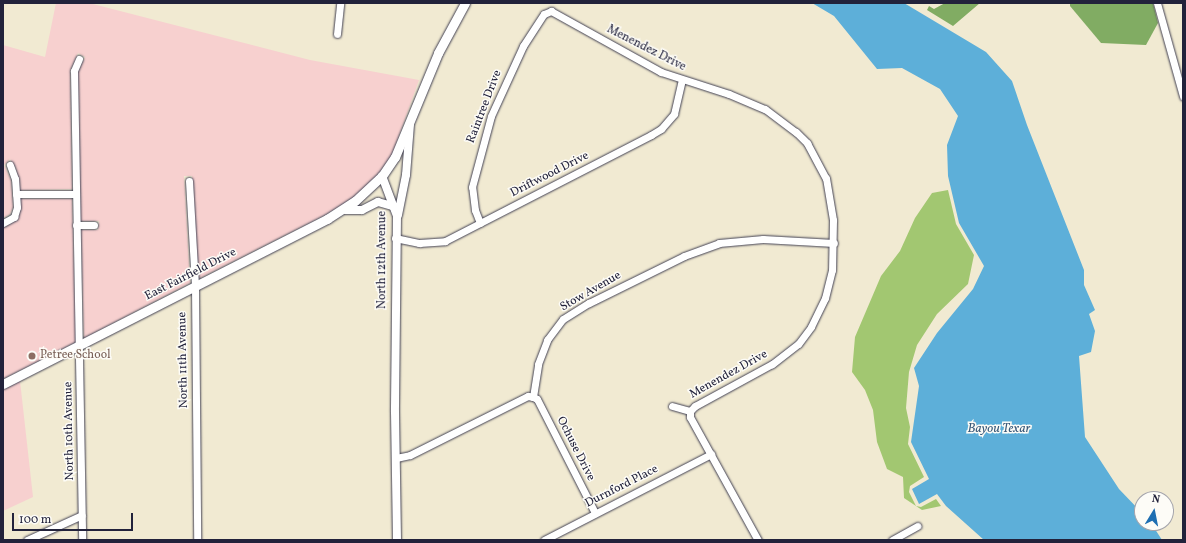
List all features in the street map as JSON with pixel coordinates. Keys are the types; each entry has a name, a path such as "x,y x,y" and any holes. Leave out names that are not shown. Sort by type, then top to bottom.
{"main road":[{"path":"382,176 395,157 410,124 438,53 465,3"},
{"name":"East Fairfield Drive","path":"3,384 345,210 382,176"}],"street":[{"path":"337,34 340,3"},
{"path":"550,3 551,11"},
{"path":"1157,3 1183,96"},
{"name":"Menendez Drive","path":"551,11 640,61 682,80 729,94 759,106 779,118 807,143 826,178 834,243 832,270 825,298 811,327 798,344 756,375 695,406 690,411 690,417 758,540"},
{"name":"Raintree Drive","path":"480,223 475,210 472,187 491,116 523,46 544,14 551,11"},
{"name":"North 10th Avenue","path":"79,59 74,71 76,226 80,345 82,540"},
{"name":"Driftwood Drive","path":"395,238 431,243 445,240 661,129 674,114 678,104 682,80"},
{"path":"397,216 406,175 410,124"},
{"path":"3,223 10,220 16,212 15,179 10,165"},
{"name":"North 12th Avenue","path":"382,176 396,207 397,216 395,238 397,540"},
{"name":"North 11th Avenue","path":"188,180 195,286 197,540"},
{"path":"16,194 76,194"},
{"path":"345,210 362,210 378,202 396,207"},
{"path":"76,226 94,225"},
{"name":"Stow Avenue","path":"533,397 538,364 547,340 563,320 589,303 684,256 719,243 763,239 834,243"},
{"path":"396,458 410,455 528,396 533,397"},
{"name":"Ochuse Drive","path":"533,397 537,399 595,513"},
{"path":"672,406 690,411"},
{"name":"Durnford Place","path":"544,540 711,454"},
{"path":"27,540 82,515"},
{"path":"892,540 917,526"}],"shaded area":[{"path":"56,3 89,3 310,60 419,80 392,155 379,173 353,198 325,215 198,279 192,176 184,176 190,283 84,338 81,230 98,230 99,221 80,221 78,72 85,57 78,53 70,71 72,189 20,190 16,168 10,159 4,165 11,180 13,207 10,214 3,218 3,45 45,57"},
{"path":"20,199 72,199 76,342 3,379 3,228 16,220 20,213"},
{"path":"20,381 33,497 3,511 3,389"}],"green space":[{"path":"945,3 980,3 953,26 927,10 929,6 934,9"},
{"path":"1070,3 1153,3 1158,23 1146,45 1101,43 1070,6"},
{"path":"948,190 956,224 974,255 968,284 937,314 917,345 909,372 906,408 910,427 908,444 924,477 910,486 909,492 916,506 904,498 903,477 887,469 877,442 873,410 865,390 852,372 855,337 881,276 900,251 915,218 932,193"},
{"path":"936,499 941,506 922,510 916,506 921,507"}],"water":[{"name":"Bayou Texar","path":"812,3 904,3 986,52 1012,81 1027,125 1084,270 1084,285 1095,310 1089,314 1095,331 1091,352 1079,356 1085,437 1119,489 1134,505 1134,531 1156,531 1162,540 984,540 946,506 937,494 919,504 912,489 929,479 911,442 919,386 914,368 937,333 973,289 984,266 959,223 948,176 947,145 958,116 940,89 902,68 877,69 834,16"}],"place":[{"name":"Petree School","path":"32,356"}]}
